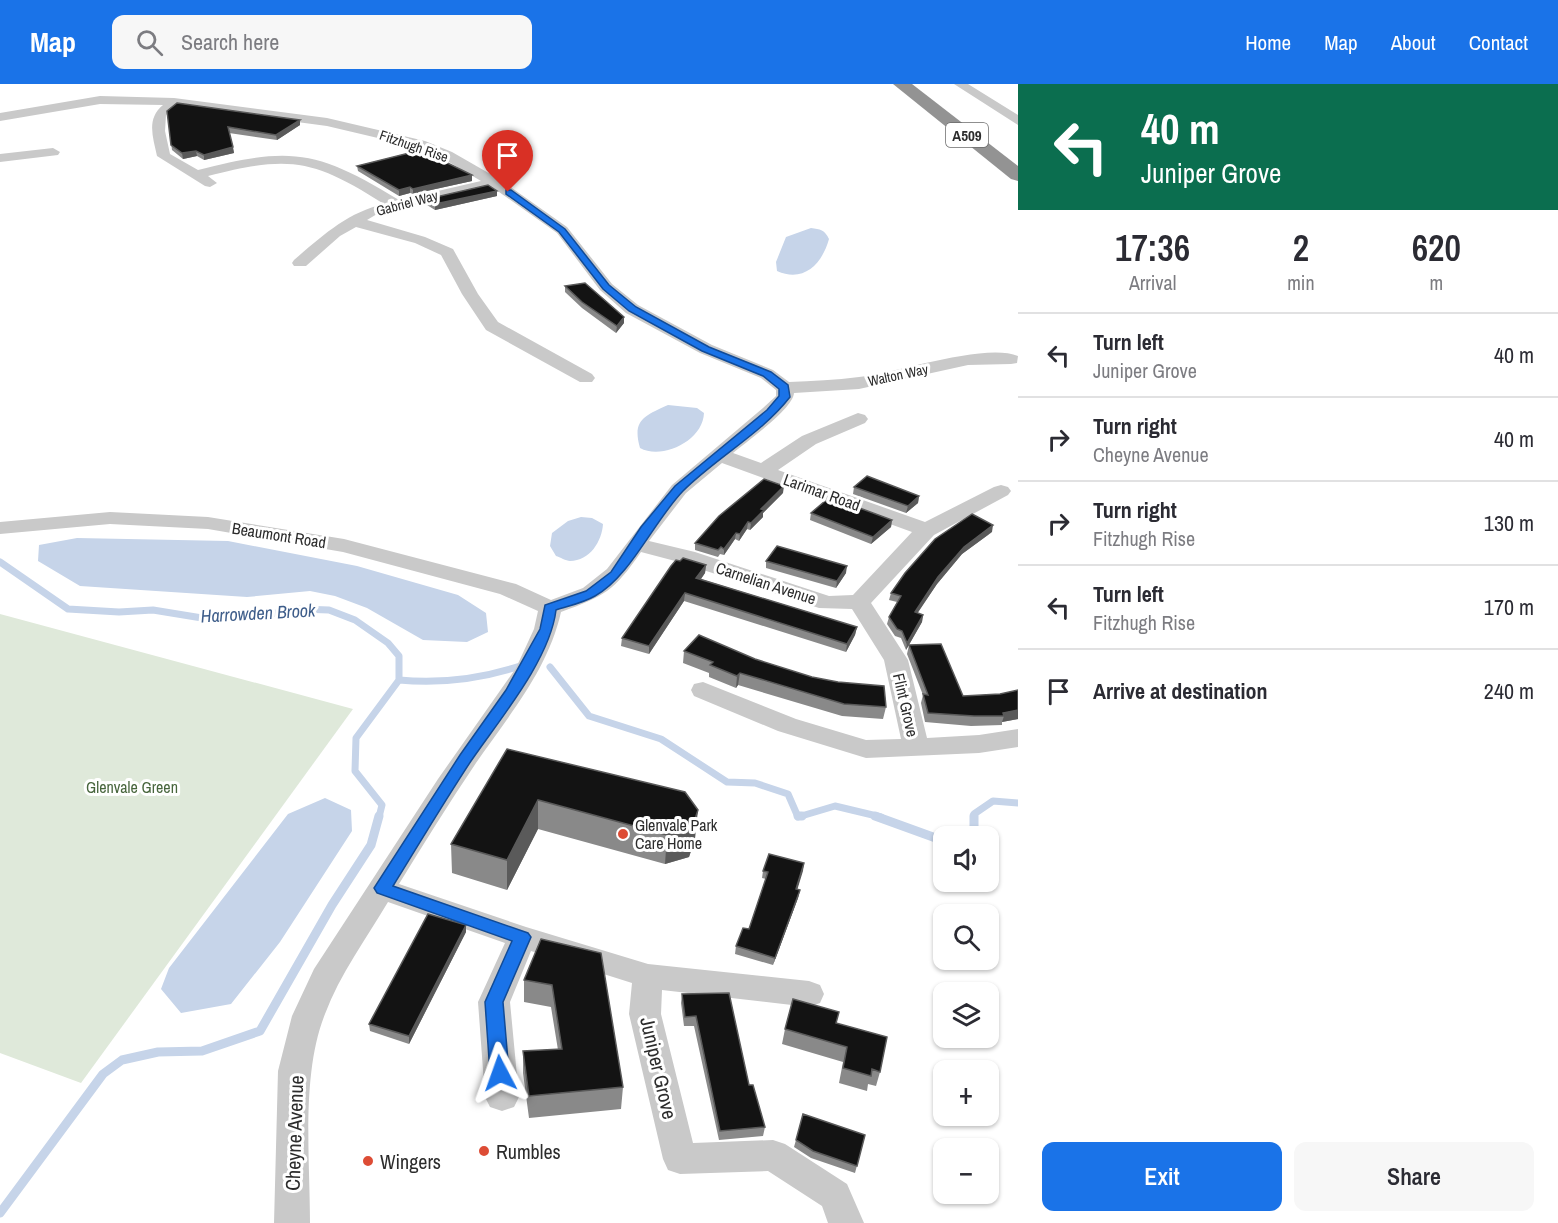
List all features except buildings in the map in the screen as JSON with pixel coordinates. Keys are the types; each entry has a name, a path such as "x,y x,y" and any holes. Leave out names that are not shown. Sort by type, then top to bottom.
{"highway":[{"name":"A509","path":"902,84 1018,175"}],"street":[{"path":"960,84 1018,121"},
{"name":"Fitzhugh Rise","path":"0,117 100,100 174,102 286,116 371,131 420,144 447,155 494,182 562,230 606,287 632,309 706,349 767,374 784,388"},
{"path":"174,102 160,114 158,131 164,156 217,186"},
{"path":"0,158 53,152"},
{"path":"195,175 264,161 321,164 342,173 395,204"},
{"name":"Gabriel Way","path":"300,263 352,221 372,211 494,182"},
{"path":"352,221 420,240 447,252 470,294 492,326 586,378"},
{"name":"Walton Way","path":"784,388 859,383 968,360 1011,359"},
{"path":"550,608 591,593 615,574 679,489 770,412 785,397 784,388"},
{"path":"763,471 809,440 858,419"},
{"name":"Larimar Road","path":"718,455 926,530"},
{"path":"859,602 926,530 1001,490"},
{"name":"Beaumont Road","path":"0,528 110,518 208,524 344,546 508,589 550,608"},
{"name":"Carnelian Avenue","path":"636,544 687,557 827,603 859,602"},
{"name":"Flint Grove","path":"859,602 896,660 916,747"},
{"name":"Cheyne Avenue","path":"292,1223 294,1071 308,1016 325,978 465,759 512,692 547,629 550,608"},
{"path":"703,690 787,725 866,749 979,744 1018,738"},
{"path":"382,888 522,937 648,976 809,994"},
{"path":"502,1097 494,1002 522,937"},
{"name":"Juniper Grove","path":"648,976 645,1014 680,1159 773,1155 835,1195 846,1223"}],"green space":[{"name":"Glenvale Green","path":"0,614 353,709 81,1083 0,1053"}],"water":[{"path":"811,228 822,230 829,239 817,263 796,275 777,271 776,262 786,237"},
{"path":"668,405 697,408 704,413 697,432 680,446 670,450 659,452 640,448 638,431 642,420 652,412"},
{"path":"581,517 592,518 603,524 594,549 577,560 568,561 556,556 550,546 552,533 568,521"},
{"path":"77,538 228,541 357,566 458,595 486,613 488,632 467,642 423,640 367,608 335,596 310,591 247,597 80,586 38,561 39,545"},
{"path":"325,798 351,810 352,831 280,942 231,1004 181,1013 161,989 169,968 288,814"}],"waterway":[{"name":"Harrowden Brook","path":"0,562 68,609 119,612 153,610 202,618 252,617 301,609 329,610 355,620 388,643 399,656 399,680"},
{"name":"Harrowden Brook","path":"399,680 462,679 493,674 523,665"},
{"name":"Harrowden Brook","path":"550,667 589,716 661,739 727,782 755,783 788,794 798,817 801,816"},
{"path":"379,817 382,805 355,771 356,738 399,680"},
{"name":"Harrowden Brook","path":"974,826 974,814 993,801 1018,803"},
{"name":"Harrowden Brook","path":"801,816 835,806 881,817"},
{"path":"0,1213 103,1074 122,1060 158,1052 202,1051 260,1031 332,905 371,845 379,816"},
{"name":"Harrowden Brook","path":"875,816 933,837"}],"place":[{"name":"Glenvale Park Care Home","path":"623,834"},
{"name":"Rumbles","path":"484,1151"},
{"name":"Wingers","path":"368,1161"}],"route":[{"path":"500,1073 494,1002 522,937 382,888 465,759 512,692 547,629 550,608 591,593 615,574 679,489 785,397 784,388 767,374 706,349 632,309 606,287 562,230 508,192"}]}
